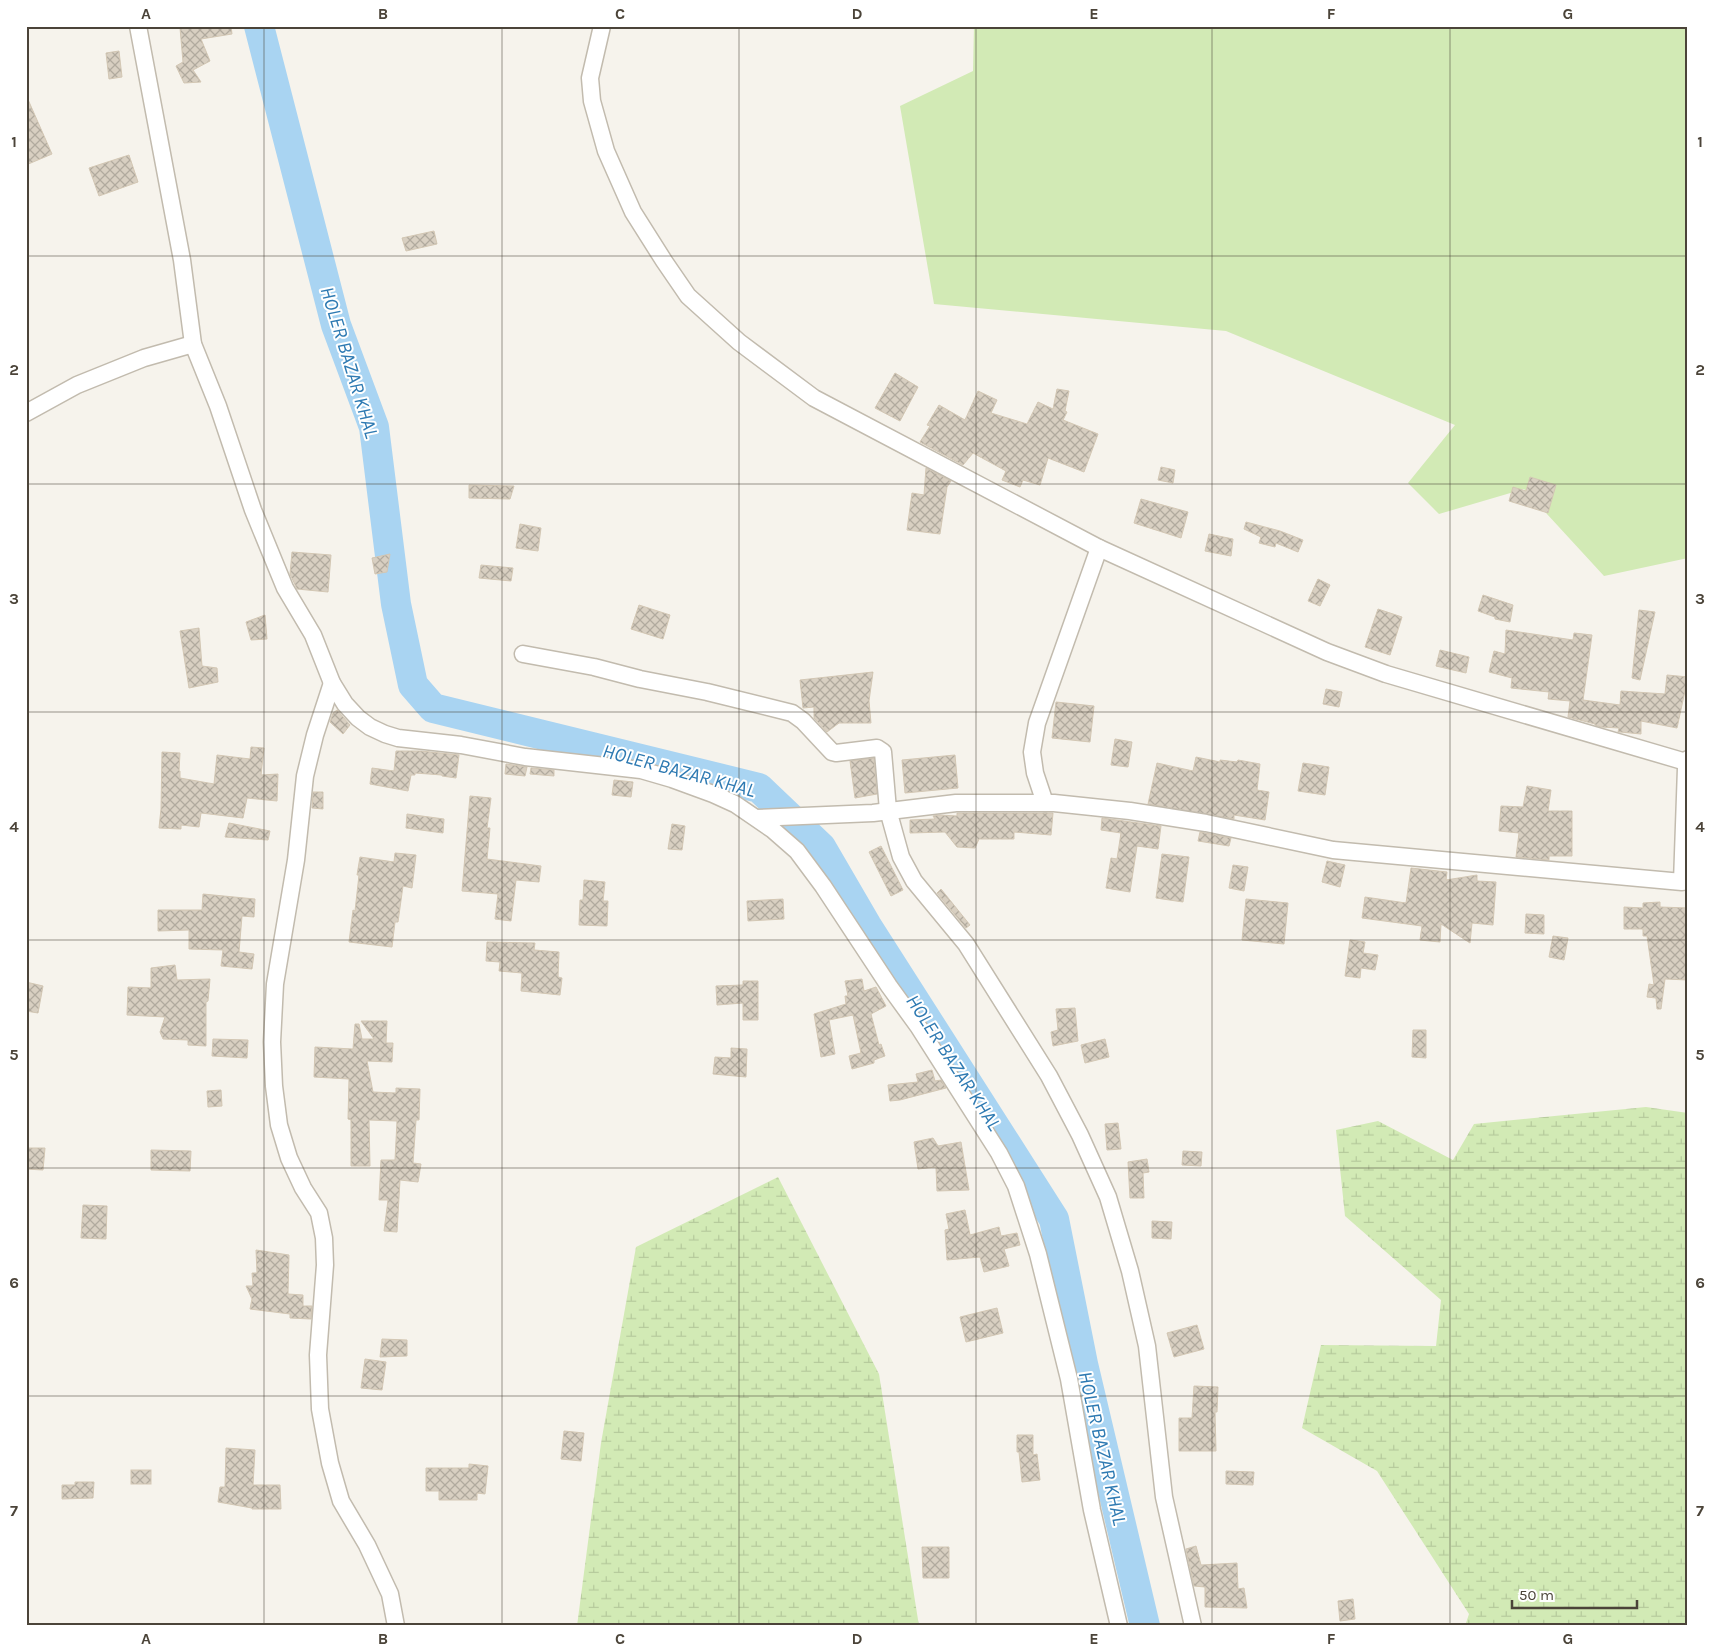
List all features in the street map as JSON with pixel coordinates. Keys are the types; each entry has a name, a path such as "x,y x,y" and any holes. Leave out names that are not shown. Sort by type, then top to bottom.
{"street":[{"path":"138,26 182,260 193,344 218,406 253,510 285,588 313,634 332,683 345,704 358,718 370,727 385,734 398,738 461,745 525,757 641,770 713,794 763,818 797,851 918,1026 999,1153 1016,1186 1038,1254 1067,1370 1092,1510 1120,1626"},
{"path":"602,26 590,78 592,101 606,150 634,212 688,296 739,342 814,398 1100,548 1327,652 1377,670 1687,760 1685,883 1333,850 1206,822 1130,811 1045,802 956,803 873,813 763,818"},
{"path":"26,413 93,378 144,358 193,344"},
{"path":"1045,802 1034,773 1032,752 1037,723 1100,548"},
{"path":"523,654 594,667 792,713 803,721 832,752 877,748 883,752 888,810 901,858 914,881 966,944 1049,1076 1080,1135 1108,1197 1130,1272 1147,1346 1164,1497 1192,1626"},
{"path":"332,683 315,735 305,776 296,860 275,984 272,1042 274,1086 279,1125 289,1158 303,1188 319,1213 324,1238 325,1266 318,1355 320,1409 330,1463 341,1501 367,1545 390,1594 396,1626"}],"green space":[{"path":"974,26 1688,26 1688,558 1604,576 1524,489 1439,514 1408,483 1455,425 1226,331 934,304 900,106 973,71"},
{"path":"1646,1107 1688,1113 1688,1626 1465,1626 1469,1614 1377,1471 1302,1428 1321,1345 1436,1346 1441,1300 1345,1216 1336,1130 1378,1121 1453,1160 1474,1124"},
{"path":"778,1177 879,1374 919,1626 577,1626 601,1443 636,1247"}],"building":[{"path":"231,26 232,34 201,39 210,61 193,70 201,82 184,83 176,66 183,62 180,28"},
{"path":"119,51 122,77 109,79 106,53"},
{"path":"26,95 52,154 26,165"},
{"path":"129,155 138,182 99,196 89,168"},
{"path":"434,231 437,244 406,251 402,238"},
{"path":"895,373 918,387 900,421 875,408"},
{"path":"1057,389 1069,391 1065,411 1067,412 1063,420 1098,434 1084,472 1048,458 1040,485 1023,480 1020,487 1002,480 1006,471 973,453 963,465 920,442 930,426 927,425 939,405 965,420 978,391 997,400 991,413 1027,424 1038,402 1053,409"},
{"path":"1161,467 1175,470 1173,483 1158,480"},
{"path":"926,468 951,481 947,487 940,534 907,530 912,493 924,495"},
{"path":"1530,477 1556,485 1548,513 1509,501 1513,487 1526,491"},
{"path":"469,485 514,486 510,499 469,498"},
{"path":"1141,499 1188,512 1181,538 1134,523"},
{"path":"1246,522 1280,531 1303,540 1298,552 1276,543 1275,547 1259,543 1261,537 1244,529"},
{"path":"520,524 541,528 538,551 516,548"},
{"path":"1209,534 1233,539 1231,556 1205,551"},
{"path":"292,552 331,555 328,592 297,589 290,574"},
{"path":"390,554 387,572 375,574 372,558"},
{"path":"481,565 513,568 511,581 479,578"},
{"path":"1318,579 1330,585 1320,606 1308,601"},
{"path":"1483,595 1513,605 1510,622 1495,619 1495,617 1478,611"},
{"path":"639,605 670,615 663,639 631,629"},
{"path":"1378,609 1402,617 1390,655 1365,647"},
{"path":"1639,610 1655,612 1640,680 1632,678"},
{"path":"265,615 267,639 251,640 246,622"},
{"path":"199,628 202,666 217,668 218,682 189,688 180,631"},
{"path":"1506,630 1573,640 1574,633 1592,635 1583,700 1620,705 1621,691 1665,694 1667,675 1688,677 1677,728 1641,721 1641,734 1618,732 1619,728 1601,727 1568,717 1570,701 1548,699 1549,692 1511,688 1512,678 1489,672 1494,651 1505,654"},
{"path":"1440,650 1469,657 1466,673 1436,666"},
{"path":"873,672 869,701 871,723 839,723 827,732 814,718 814,707 803,708 800,680"},
{"path":"1326,689 1342,692 1339,707 1323,704"},
{"path":"1056,702 1094,706 1090,742 1052,738"},
{"path":"337,710 350,725 343,734 330,722 333,713"},
{"path":"1115,739 1132,742 1128,767 1111,765"},
{"path":"251,747 264,748 261,775 278,774 277,801 247,798 243,818 201,813 199,827 181,825 181,829 159,828 162,752 180,753 180,778 214,784 217,755 250,759"},
{"path":"396,751 421,751 459,755 456,778 415,773 415,775 411,775 408,791 370,784 372,768 394,771"},
{"path":"955,755 958,788 905,793 902,760"},
{"path":"1196,757 1220,762 1220,760 1237,762 1238,760 1260,764 1257,790 1269,792 1265,820 1234,815 1234,819 1148,804 1157,763 1193,771"},
{"path":"874,758 877,794 855,798 850,761"},
{"path":"1303,763 1329,767 1325,795 1298,791"},
{"path":"506,764 527,767 525,776 505,774"},
{"path":"531,768 554,770 554,776 530,774"},
{"path":"614,780 633,782 631,797 612,795"},
{"path":"1527,786 1551,790 1548,811 1572,811 1572,856 1549,856 1549,860 1516,857 1519,833 1499,831 1501,806 1523,807"},
{"path":"313,792 323,792 323,809 312,808"},
{"path":"470,796 491,798 487,828 490,828 487,859 541,866 539,882 516,880 511,921 495,919 498,894 462,891"},
{"path":"957,813 1053,813 1051,835 1014,832 1014,839 979,839 975,848 957,847 945,832 910,833 910,820 935,819 933,816 940,815 957,816"},
{"path":"407,814 444,819 443,833 406,828"},
{"path":"1102,818 1161,826 1158,849 1137,846 1130,892 1106,888 1111,858 1117,859 1121,833 1101,830"},
{"path":"229,823 270,831 268,840 225,837"},
{"path":"672,824 685,826 682,850 668,849"},
{"path":"1200,832 1231,838 1229,846 1198,841"},
{"path":"881,846 903,890 891,896 869,852"},
{"path":"395,853 416,855 412,888 403,886 392,947 349,942 353,910 355,911 360,857 394,862"},
{"path":"1162,854 1189,857 1183,902 1156,898"},
{"path":"1327,861 1345,865 1340,887 1322,882"},
{"path":"1233,865 1248,867 1244,891 1229,888"},
{"path":"1411,868 1447,872 1446,880 1477,875 1477,881 1496,882 1493,925 1472,923 1470,943 1441,924 1440,942 1420,940 1422,926 1362,918 1365,897 1406,903"},
{"path":"584,880 605,882 603,901 608,901 607,926 579,925 580,900 583,900"},
{"path":"941,889 970,925 966,928 937,893"},
{"path":"203,894 255,899 254,917 242,916 239,952 254,954 252,969 221,966 223,950 189,949 189,930 158,931 158,910 202,910"},
{"path":"783,899 784,919 748,921 747,901"},
{"path":"1246,899 1288,903 1284,944 1242,940"},
{"path":"1660,902 1660,907 1688,908 1688,980 1665,979 1661,1009 1657,1009 1656,998 1647,997 1649,984 1654,985 1647,936 1643,936 1643,929 1624,929 1624,907 1643,908 1643,903"},
{"path":"1526,914 1544,915 1544,934 1525,933"},
{"path":"1553,936 1568,938 1564,960 1549,957"},
{"path":"1350,940 1365,942 1363,953 1378,955 1375,970 1361,968 1360,978 1345,976"},
{"path":"487,942 535,943 534,950 559,952 558,977 562,978 560,995 521,991 522,973 499,971 500,962 486,961"},
{"path":"175,965 177,980 210,979 208,1001 206,1002 206,1046 188,1045 188,1040 163,1039 160,1032 165,1017 127,1015 128,987 151,988 151,968"},
{"path":"862,979 864,991 876,987 886,1006 871,1014 879,1045 881,1044 885,1056 874,1060 874,1063 852,1069 849,1056 861,1053 853,1015 829,1020 835,1054 821,1057 814,1014 846,1004 845,996 848,996 845,981"},
{"path":"743,981 758,981 758,1020 743,1020 743,1003 717,1005 716,986 743,985"},
{"path":"26,982 43,986 38,1013 26,1011"},
{"path":"1075,1008 1078,1041 1053,1046 1051,1032 1058,1030 1056,1009"},
{"path":"361,1021 387,1021 386,1043 393,1043 392,1062 367,1061 373,1092 396,1093 396,1088 420,1089 419,1120 416,1120 413,1163 421,1164 418,1182 400,1180 397,1232 384,1231 388,1200 379,1200 381,1160 395,1160 397,1121 369,1120 370,1166 351,1166 351,1120 348,1119 349,1079 314,1077 315,1047 353,1049 355,1024 359,1024 362,1039 374,1039"},
{"path":"1413,1030 1426,1030 1426,1058 1412,1057"},
{"path":"213,1039 248,1040 247,1058 212,1056"},
{"path":"1105,1039 1109,1057 1085,1063 1081,1045"},
{"path":"731,1048 747,1049 746,1077 713,1074 715,1057 731,1058"},
{"path":"932,1070 935,1081 941,1080 946,1088 890,1101 888,1085 918,1082 916,1074"},
{"path":"221,1090 222,1106 208,1107 207,1091"},
{"path":"1118,1123 1121,1149 1107,1150 1105,1124"},
{"path":"933,1138 938,1146 961,1142 969,1190 937,1191 936,1167 918,1169 914,1142"},
{"path":"26,1148 45,1148 43,1170 26,1169"},
{"path":"151,1150 191,1151 190,1171 151,1170"},
{"path":"1183,1151 1202,1152 1201,1166 1182,1165"},
{"path":"1147,1159 1149,1172 1143,1173 1144,1198 1130,1198 1128,1162"},
{"path":"83,1205 107,1206 106,1239 81,1238"},
{"path":"965,1210 970,1235 999,1227 1001,1236 1017,1233 1020,1245 1004,1249 1009,1266 984,1272 980,1257 947,1260 945,1230 949,1229 946,1214"},
{"path":"1152,1221 1172,1222 1171,1239 1152,1238"},
{"path":"256,1250 289,1255 288,1294 303,1295 303,1306 312,1306 311,1319 290,1318 290,1314 250,1309 252,1299 246,1286 253,1286 252,1273 257,1273"},
{"path":"997,1308 1003,1333 966,1342 960,1317"},
{"path":"1197,1325 1204,1349 1174,1357 1167,1333"},
{"path":"382,1339 407,1340 407,1356 380,1357"},
{"path":"365,1359 386,1362 382,1390 361,1388"},
{"path":"1194,1386 1218,1387 1217,1412 1215,1412 1216,1451 1179,1451 1179,1418 1192,1418"},
{"path":"564,1431 584,1433 581,1461 561,1459"},
{"path":"1017,1435 1033,1435 1033,1455 1037,1454 1040,1480 1022,1482 1019,1452 1017,1452"},
{"path":"226,1448 255,1450 253,1485 280,1485 281,1509 252,1509 218,1502 220,1487 225,1487"},
{"path":"469,1464 488,1466 485,1494 477,1493 477,1500 439,1500 439,1491 426,1491 426,1468 469,1468"},
{"path":"131,1470 151,1470 151,1484 131,1484"},
{"path":"1226,1471 1254,1472 1253,1485 1226,1484"},
{"path":"75,1482 94,1482 93,1498 62,1499 62,1485 75,1485"},
{"path":"1196,1546 1201,1565 1237,1563 1238,1589 1244,1588 1247,1608 1205,1607 1205,1587 1194,1586 1186,1549"},
{"path":"922,1547 949,1547 949,1578 923,1578"},
{"path":"1353,1599 1355,1619 1340,1621 1338,1601"}],"waterway":[{"name":"HOLER BAZAR KHAL","path":"259,26 336,325 374,427 396,604 413,685 433,708 759,788 821,847 867,926 1054,1219 1083,1364 1145,1626"}]}
